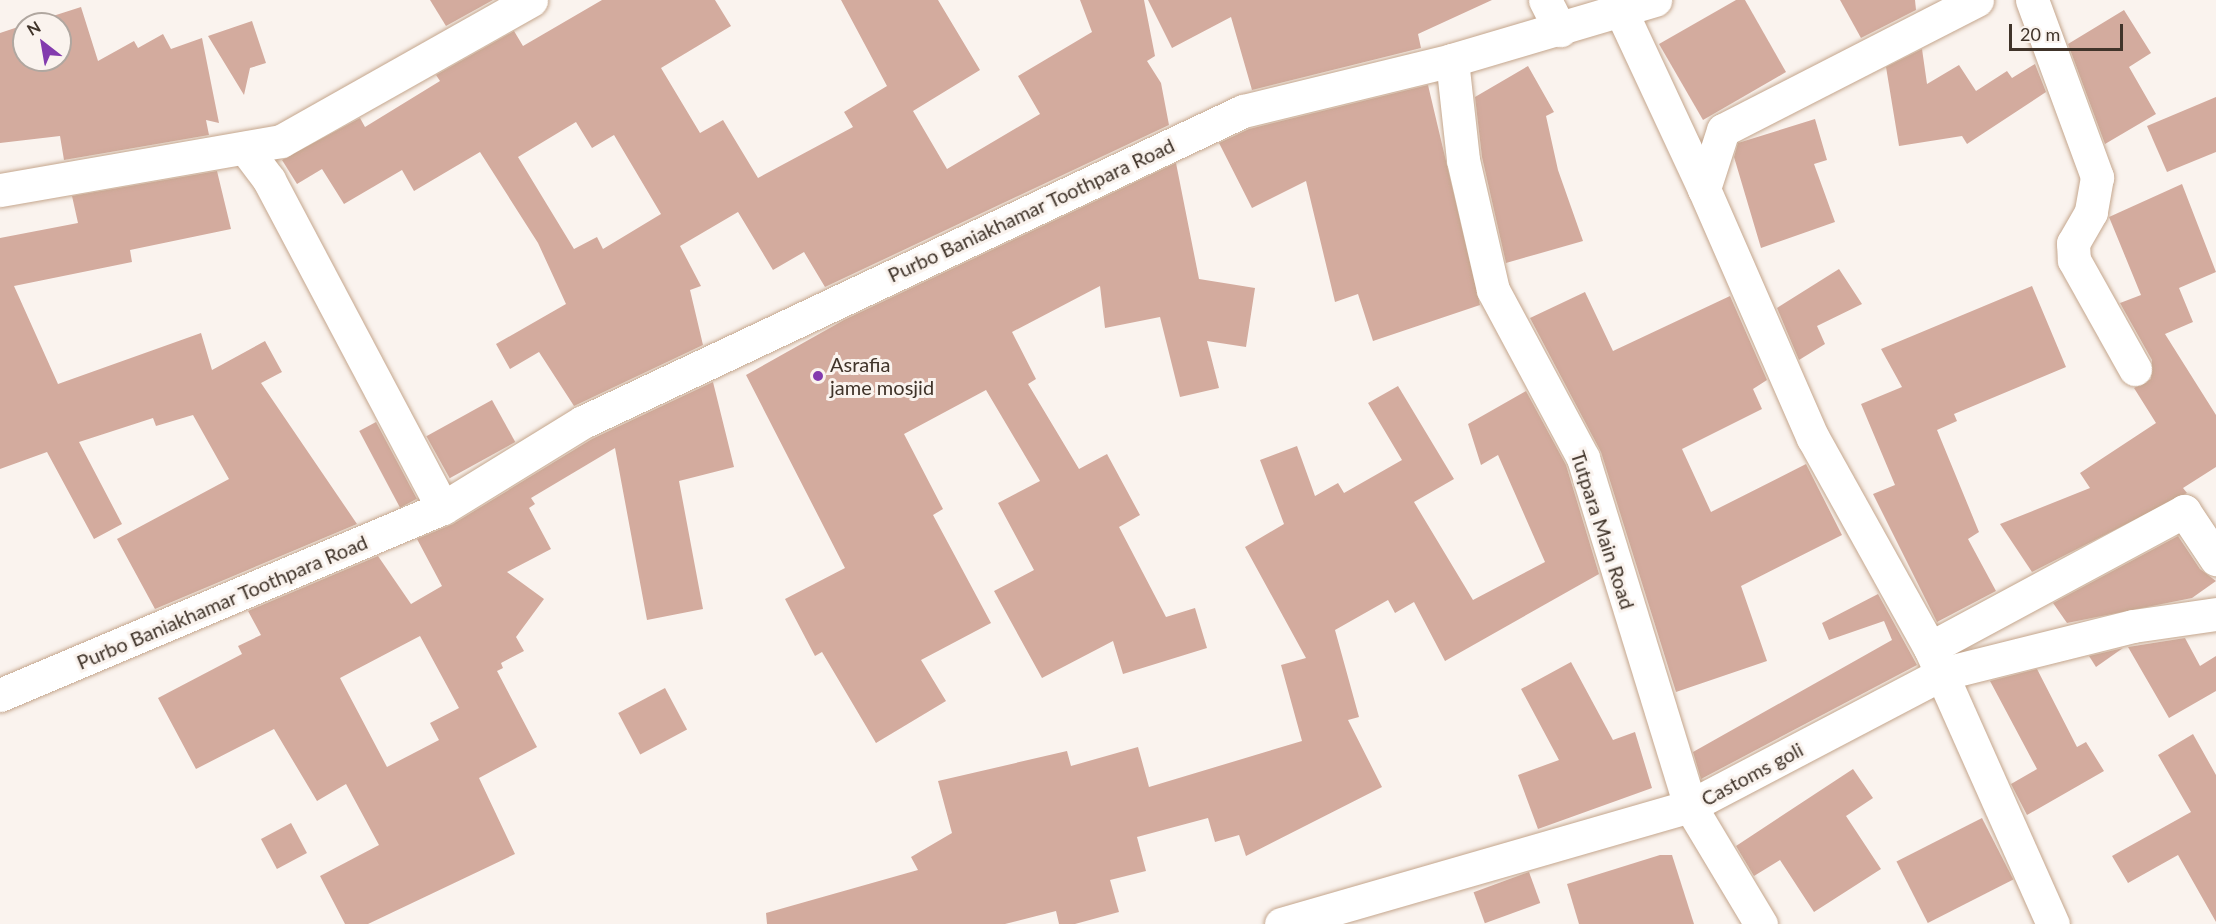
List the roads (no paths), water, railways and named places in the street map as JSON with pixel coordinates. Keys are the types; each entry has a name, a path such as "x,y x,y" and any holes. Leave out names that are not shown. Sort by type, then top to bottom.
{"street":[{"path":"0,190 281,141 531,0"},
{"path":"1545,0 1560,30"},
{"name":"Purbo Baniakhamar Toothpara Road","path":"0,695 443,508 584,422 1243,111 1452,60 1560,30 1654,0"},
{"path":"1704,189 1723,130 1977,0"},
{"path":"2032,0 2097,177 2091,212 2073,243 2074,260 2135,369"},
{"path":"1621,10 1704,189 1814,438 1935,661 2053,924"},
{"name":"Tutpara Main Road","path":"1452,60 1463,160 1493,290 1583,458 1690,806 1761,924"},
{"path":"245,148 269,180 443,508"},
{"path":"1935,661 2184,511 2216,558"},
{"name":"Castoms goli","path":"1281,924 1690,806 1935,661 2133,626 2216,614"}],"place":[{"name":"Asrafia jame mosjid","path":"818,376"}]}
